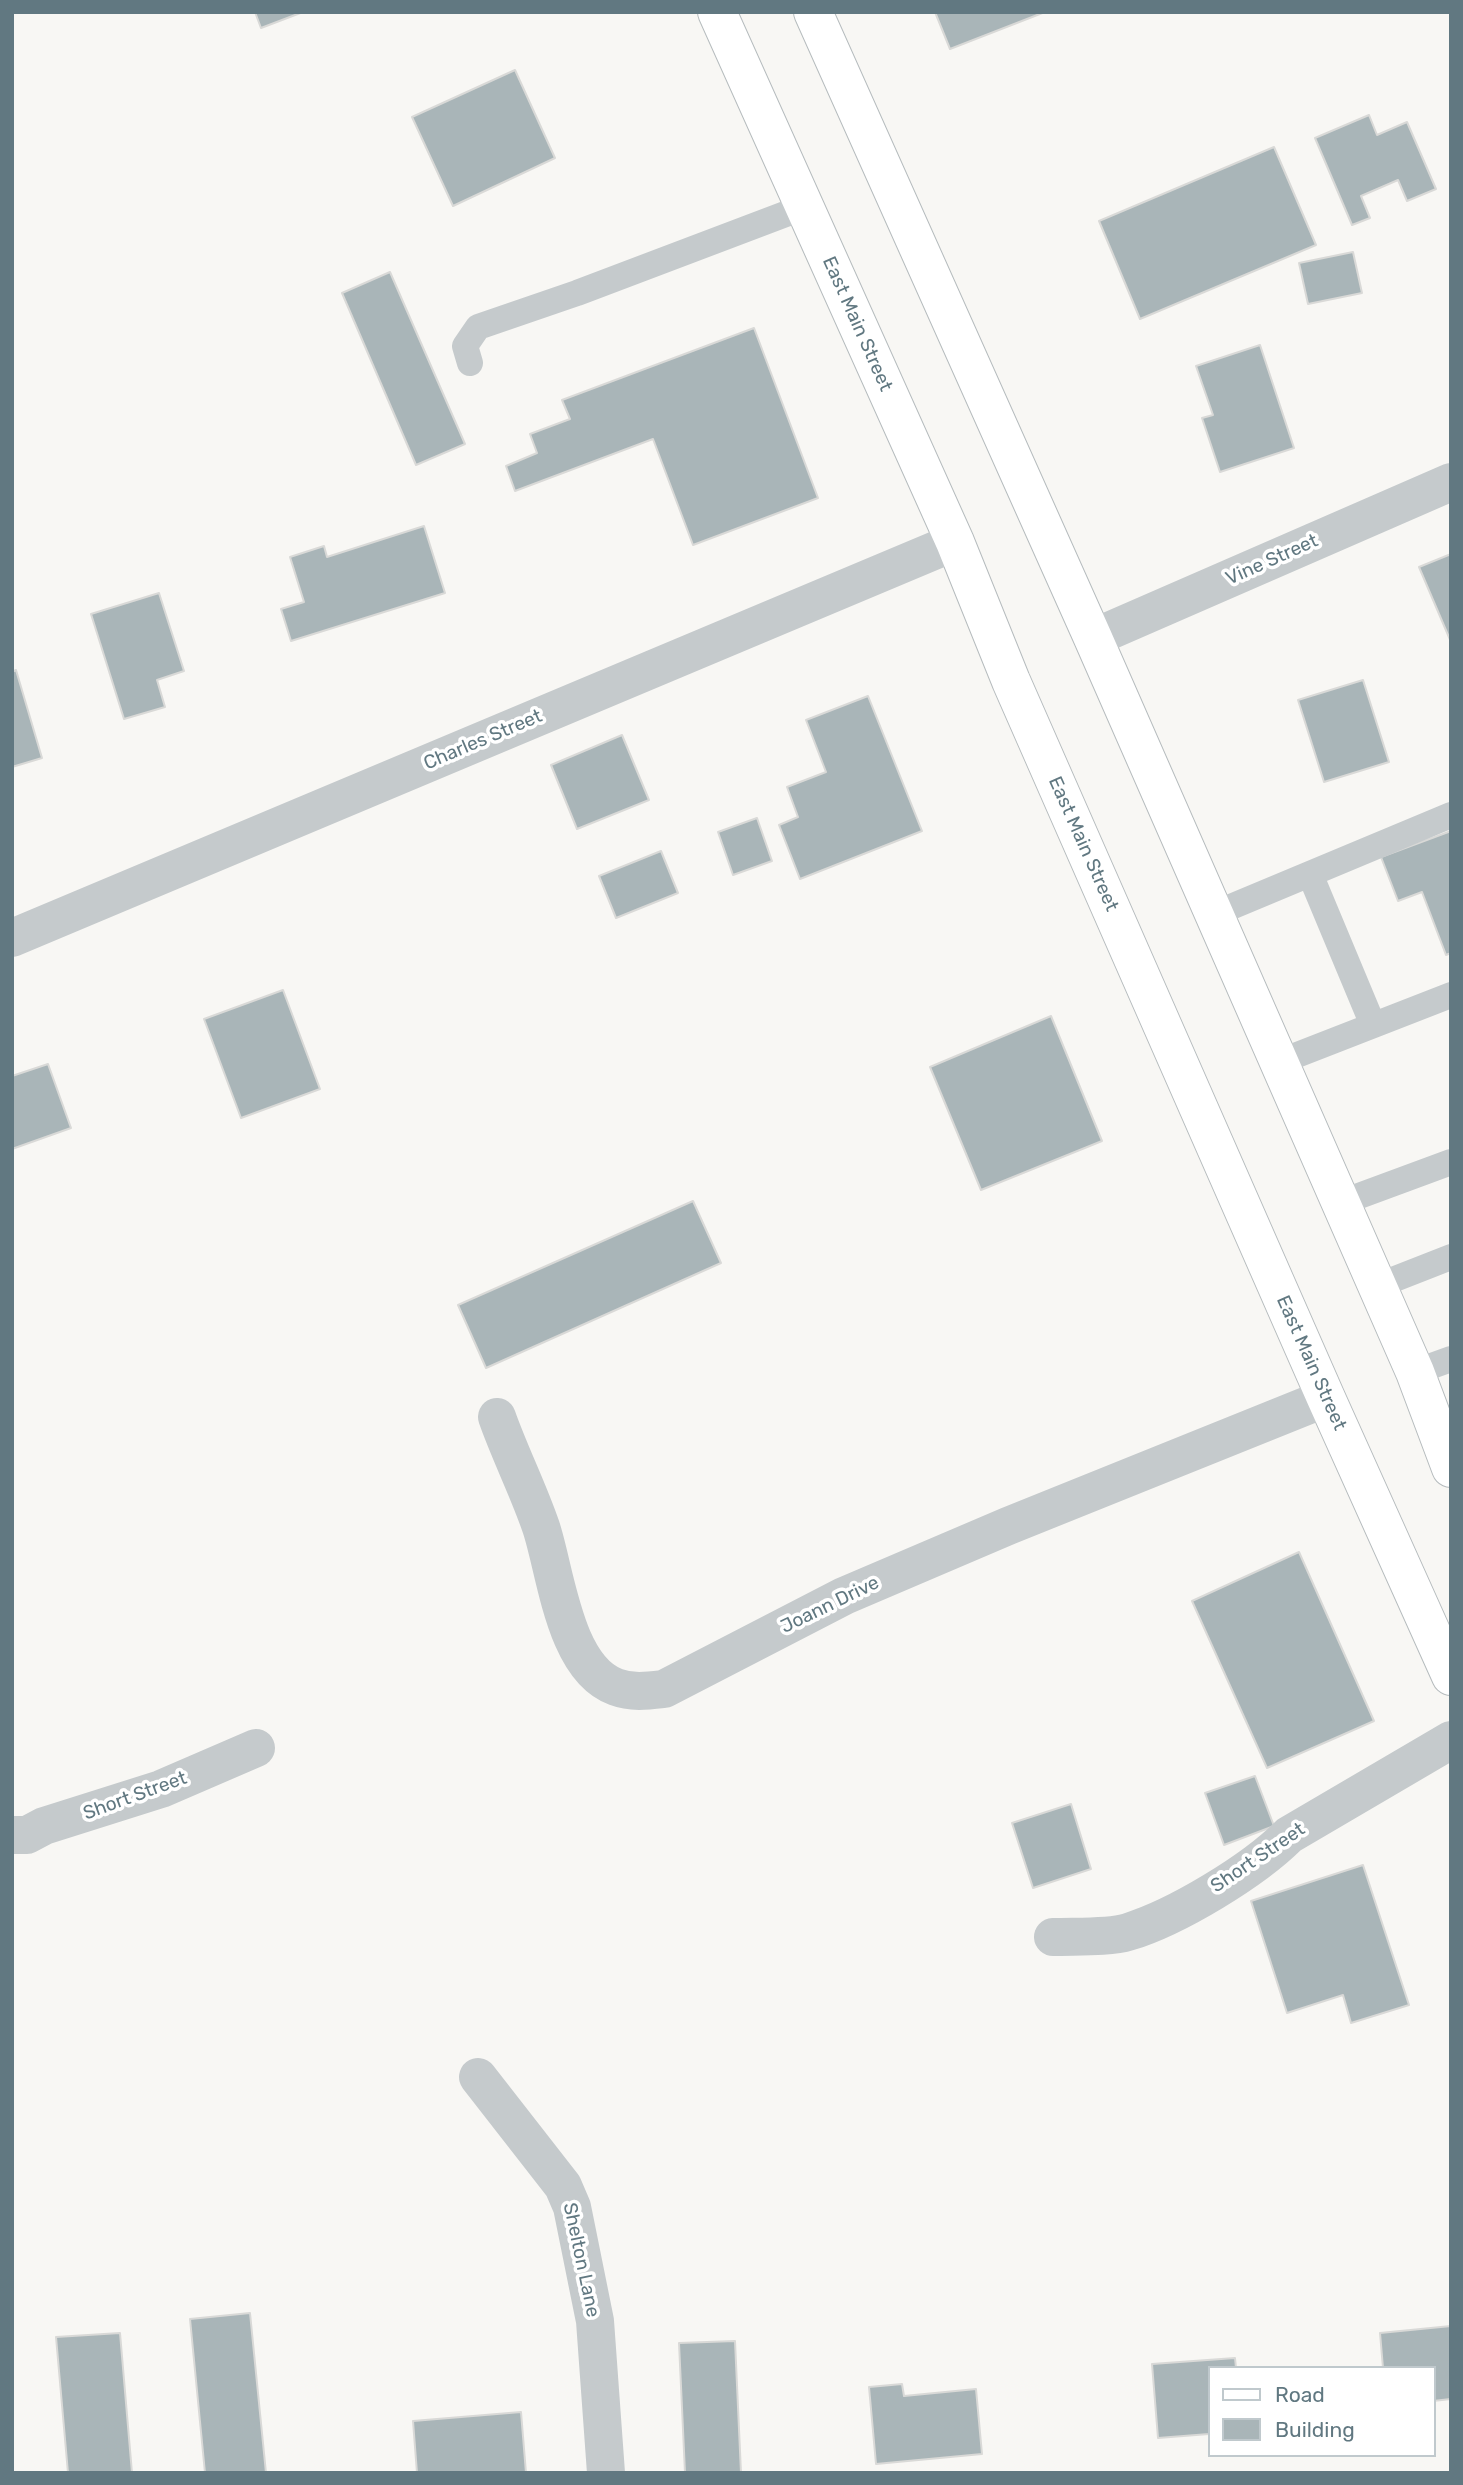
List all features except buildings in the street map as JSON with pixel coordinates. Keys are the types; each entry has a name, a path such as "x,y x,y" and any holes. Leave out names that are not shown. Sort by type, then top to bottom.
{"main road":[{"name":"East Main Street","path":"716,12 955,542 1012,681 1326,1398 1440,1623 1451,1676"},
{"path":"813,12 1093,638 1415,1372 1451,1468"}],"street":[{"name":"Vine Street","path":"1093,638 1451,482"},
{"name":"Charles Street","path":"12,938 955,542"},
{"name":"Joann Drive","path":"497,1417 541,1528 567,1624 577,1650 595,1672 614,1687 639,1693 664,1689 857,1591 1008,1526 1326,1398"},
{"name":"Short Street","path":"1053,1937 1126,1933 1180,1910 1271,1853 1289,1835 1451,1740"},
{"name":"Short Street","path":"12,1835 27,1836 44,1826 161,1789 256,1748"},
{"name":"Shelton Lane","path":"478,2077 563,2186 572,2207 595,2321 606,2473"}],"lane":[{"path":"470,363 465,346 478,327 578,293 804,207"},
{"path":"1214,914 1451,816"},
{"path":"1310,874 1373,1025"},
{"path":"1279,1062 1451,995"},
{"path":"1340,1203 1451,1162"},
{"path":"1377,1286 1451,1257"},
{"path":"1415,1372 1451,1359"}]}
